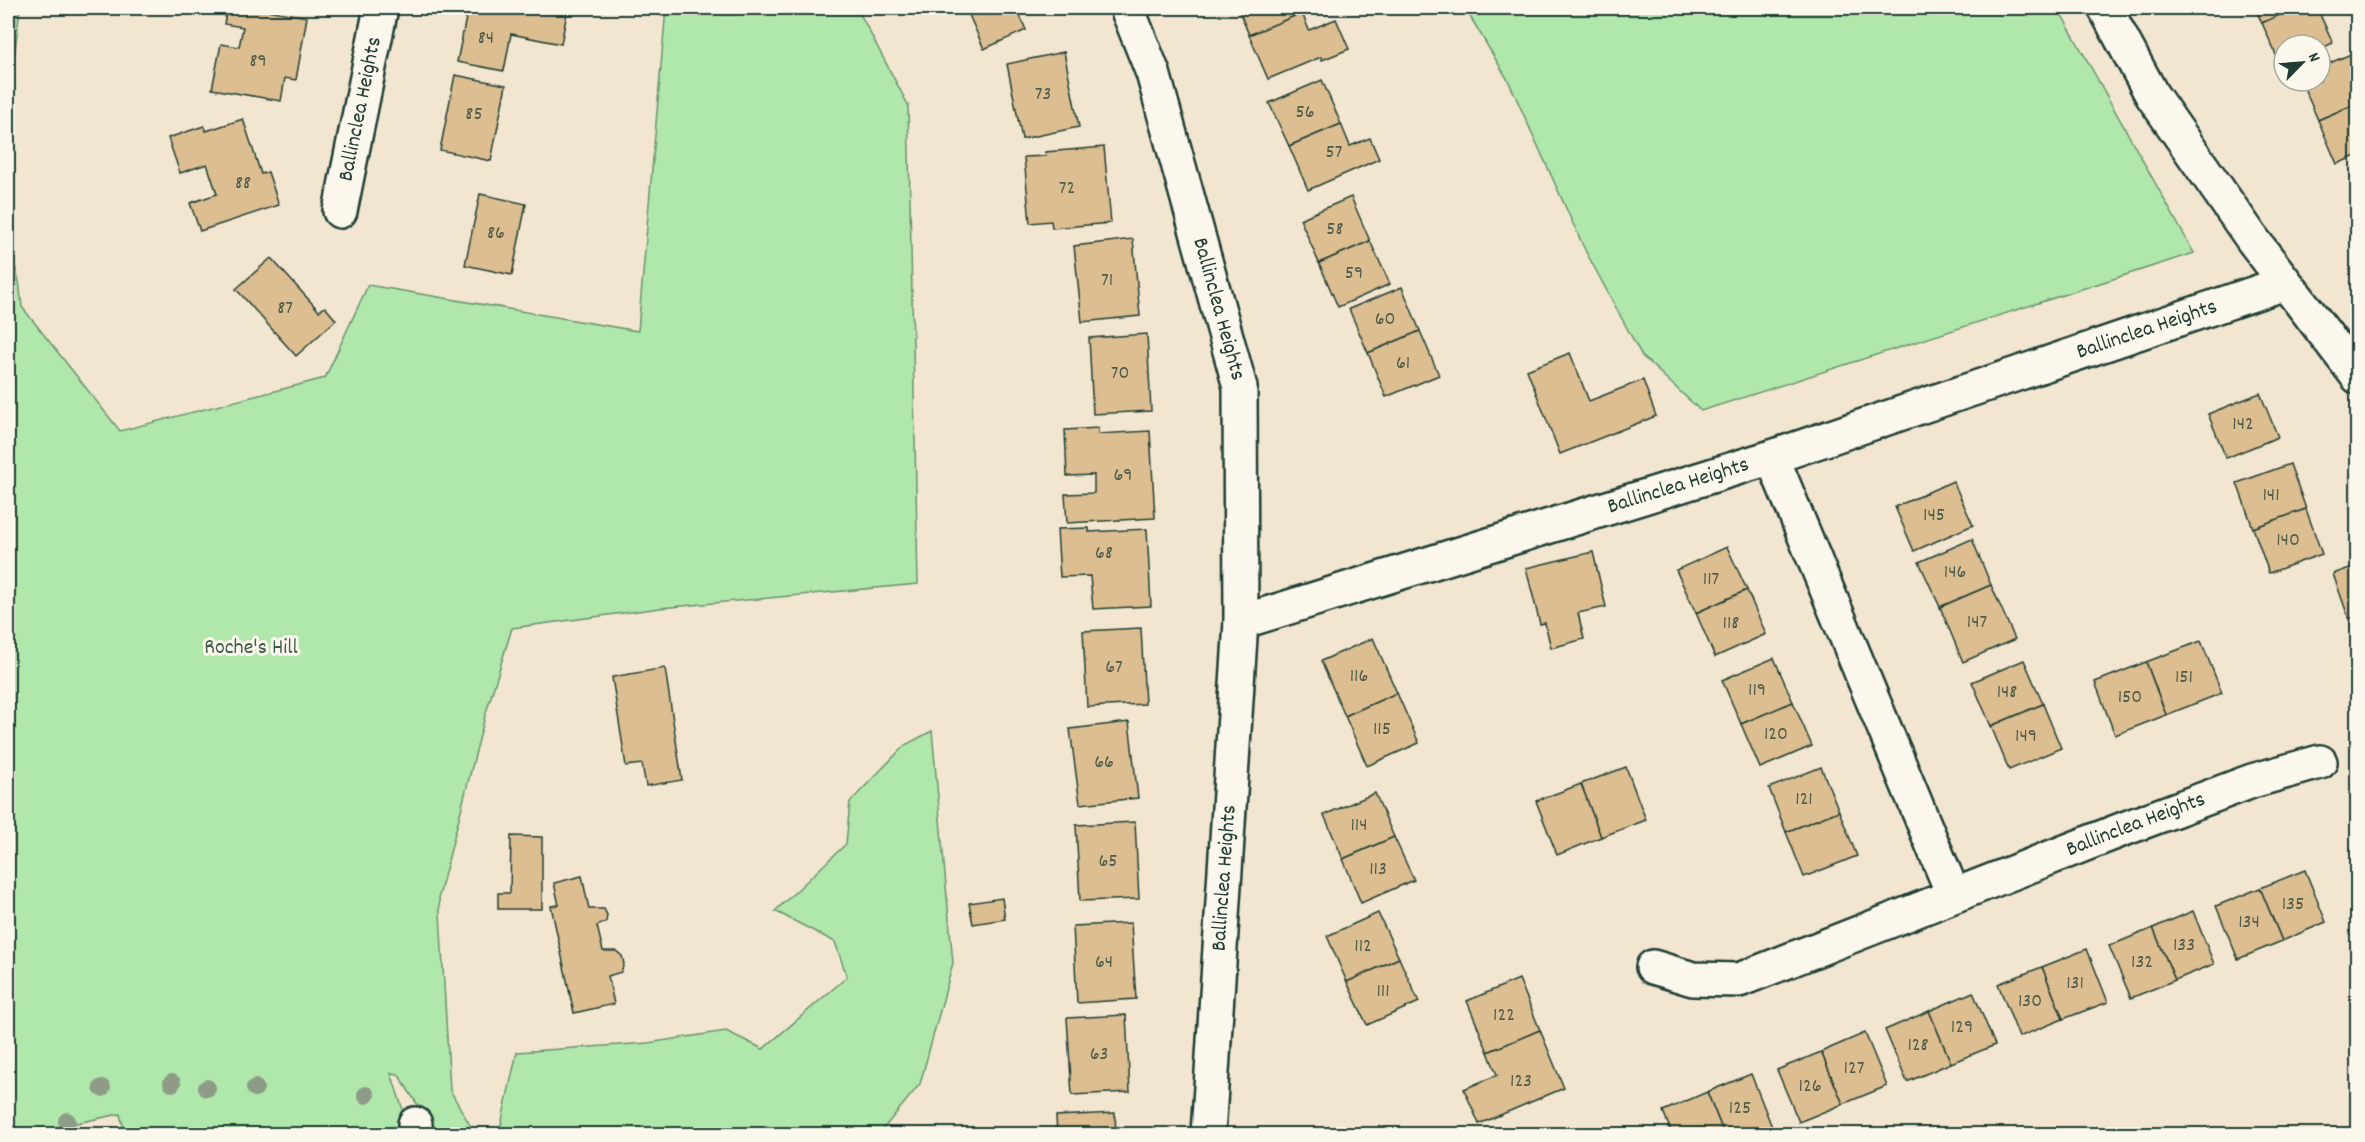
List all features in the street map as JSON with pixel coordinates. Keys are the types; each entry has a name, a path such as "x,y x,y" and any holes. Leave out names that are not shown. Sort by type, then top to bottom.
{"street":[{"name":"Ballinclea Heights","path":"340,211 381,8"},
{"name":"Ballinclea Heights","path":"1127,8 1153,73 1240,387 1241,622 1208,1134"},
{"path":"2106,8 2152,95 2285,283 2358,377"},
{"name":"Ballinclea Heights","path":"1241,622 1772,457 2285,283"},
{"name":"Ballinclea Heights","path":"1772,457 1953,894"},
{"name":"Ballinclea Heights","path":"1653,967 1693,980 1740,980 1953,894 2252,781 2320,762"}],"green space":[{"path":"8,8 20,8 8,109"},
{"name":"Roche's Hill","path":"666,8 857,8 908,105 918,584 660,608 512,628 485,716 439,896 450,1090 475,1134 436,1134 398,1074 391,1073 403,1110 402,1134 125,1134 120,1114 53,1128 50,1134 8,1134 8,241 19,281 22,307 120,431 325,378 368,285 638,331"},
{"path":"1465,8 2058,8 2194,253 1701,411 1642,356 1585,250 1508,80"},
{"path":"932,731 953,963 920,1084 879,1134 499,1134 517,1052 648,1043 726,1031 763,1049 847,977 835,942 775,911 846,844 850,802 905,745"}],"building":[{"path":"227,8 255,8 307,17 296,80 285,78 281,101 212,89 221,44 239,47 243,27 224,24"},
{"path":"468,8 541,8 567,13 561,44 511,34 504,71 457,62"},
{"path":"966,8 1030,8 1019,13 1026,30 984,49"},
{"path":"1238,8 1299,8 1302,13 1249,35"},
{"path":"2255,8 2295,8 2262,23"},
{"path":"2295,8 2317,8 2328,33 2272,33 2272,46 2262,23"},
{"path":"1302,13 1309,30 1336,19 1349,49 1322,60 1321,57 1268,79 1249,35"},
{"path":"1064,52 1079,127 1022,139 1007,64"},
{"path":"2351,54 2358,70 2358,103 2318,120 2306,93 2332,93 2332,62"},
{"path":"455,75 506,85 491,161 440,150"},
{"path":"1322,80 1341,124 1289,146 1269,103"},
{"path":"2358,103 2358,155 2337,164 2318,120"},
{"path":"243,119 261,174 268,172 279,205 200,231 190,203 217,194 207,164 180,173 168,138 204,126 206,131"},
{"path":"1341,124 1350,146 1370,138 1379,159 1308,190 1289,146"},
{"path":"1104,147 1111,223 1052,228 1051,221 1030,223 1024,157 1046,156 1045,152"},
{"path":"480,194 526,204 512,275 465,265"},
{"path":"1351,197 1370,241 1319,263 1300,219"},
{"path":"1133,239 1140,316 1082,322 1074,246"},
{"path":"1370,241 1390,284 1338,307 1319,263"},
{"path":"271,258 319,311 325,307 336,320 296,356 236,289"},
{"path":"1402,287 1420,331 1368,353 1349,309"},
{"path":"1420,331 1439,375 1386,397 1368,353"},
{"path":"1147,334 1151,411 1093,414 1089,338"},
{"path":"1570,353 1589,401 1643,380 1656,416 1560,454 1527,370"},
{"path":"2260,393 2278,437 2226,458 2208,414"},
{"path":"1098,428 1098,434 1150,431 1155,518 1067,523 1065,494 1094,493 1094,475 1067,476 1065,430"},
{"path":"2290,464 2306,509 2253,528 2237,483"},
{"path":"1953,481 1973,525 1914,551 1895,507"},
{"path":"2306,509 2322,554 2269,573 2253,528"},
{"path":"1089,528 1089,532 1147,529 1151,606 1093,609 1090,576 1060,577 1057,529"},
{"path":"1972,539 1991,585 1940,607 1919,562"},
{"path":"1727,547 1747,590 1696,613 1676,570"},
{"path":"1593,552 1606,607 1578,613 1584,639 1551,648 1545,623 1540,624 1526,568"},
{"path":"2358,565 2358,616 2349,619 2333,574"},
{"path":"1991,585 2015,639 1963,662 1940,607"},
{"path":"1747,590 1766,634 1715,657 1696,613"},
{"path":"2358,616 2358,643 2349,619"},
{"path":"1141,628 1145,704 1087,707 1083,631"},
{"path":"1373,638 1397,693 1345,716 1321,661"},
{"path":"2201,641 2222,693 2166,715 2146,662"},
{"path":"1774,658 1793,702 1741,724 1722,680"},
{"path":"2024,660 2043,704 1991,726 1972,682"},
{"path":"2146,662 2166,715 2115,735 2095,682"},
{"path":"665,668 682,780 646,786 642,764 626,766 612,677"},
{"path":"1397,693 1419,743 1367,766 1345,716"},
{"path":"1793,702 1812,746 1760,768 1741,724"},
{"path":"2043,704 2061,748 2009,770 1991,726"},
{"path":"1129,722 1138,798 1080,804 1070,729"},
{"path":"1626,767 1646,820 1601,837 1581,784"},
{"path":"1821,767 1839,811 1786,832 1769,788"},
{"path":"1581,784 1601,837 1557,855 1536,801"},
{"path":"1375,793 1394,837 1343,859 1324,815"},
{"path":"1839,811 1857,856 1804,877 1786,832"},
{"path":"1135,822 1139,899 1080,901 1076,825"},
{"path":"511,836 542,837 542,909 498,909 498,893 510,893"},
{"path":"1394,837 1414,880 1361,903 1343,859"},
{"path":"2305,870 2326,922 2282,941 2260,888"},
{"path":"582,876 589,909 604,909 607,915 606,922 597,926 603,951 616,951 622,956 624,964 621,972 608,976 614,1004 574,1013 551,906 559,905 554,883"},
{"path":"2260,888 2282,941 2238,959 2216,906"},
{"path":"1002,898 1005,919 973,924 969,903"},
{"path":"2193,911 2214,964 2175,980 2153,928"},
{"path":"1378,913 1399,958 1347,982 1327,936"},
{"path":"1131,923 1136,999 1077,1003 1073,926"},
{"path":"2153,928 2175,980 2131,998 2109,946"},
{"path":"2087,949 2108,1002 2063,1019 2042,967"},
{"path":"1399,958 1419,1002 1367,1025 1347,982"},
{"path":"2042,967 2063,1019 2019,1037 1998,984"},
{"path":"1519,979 1540,1030 1488,1052 1467,1001"},
{"path":"1973,992 1995,1045 1951,1063 1929,1011"},
{"path":"1929,1011 1951,1063 1907,1082 1885,1030"},
{"path":"1126,1015 1130,1092 1072,1095 1067,1018"},
{"path":"1540,1030 1564,1088 1479,1124 1464,1089 1497,1075 1488,1052"},
{"path":"1865,1033 1887,1086 1843,1104 1821,1052"},
{"path":"1821,1052 1843,1104 1799,1122 1777,1070"},
{"path":"1751,1074 1772,1127 1753,1134 1724,1134 1707,1092"},
{"path":"1707,1092 1724,1134 1672,1134 1663,1111"},
{"path":"1115,1113 1116,1134 1057,1134 1056,1116"},
{"path":"114,1128 115,1134 97,1134 96,1130"},
{"path":"903,1131 924,1131 924,1134 903,1134"}]}
